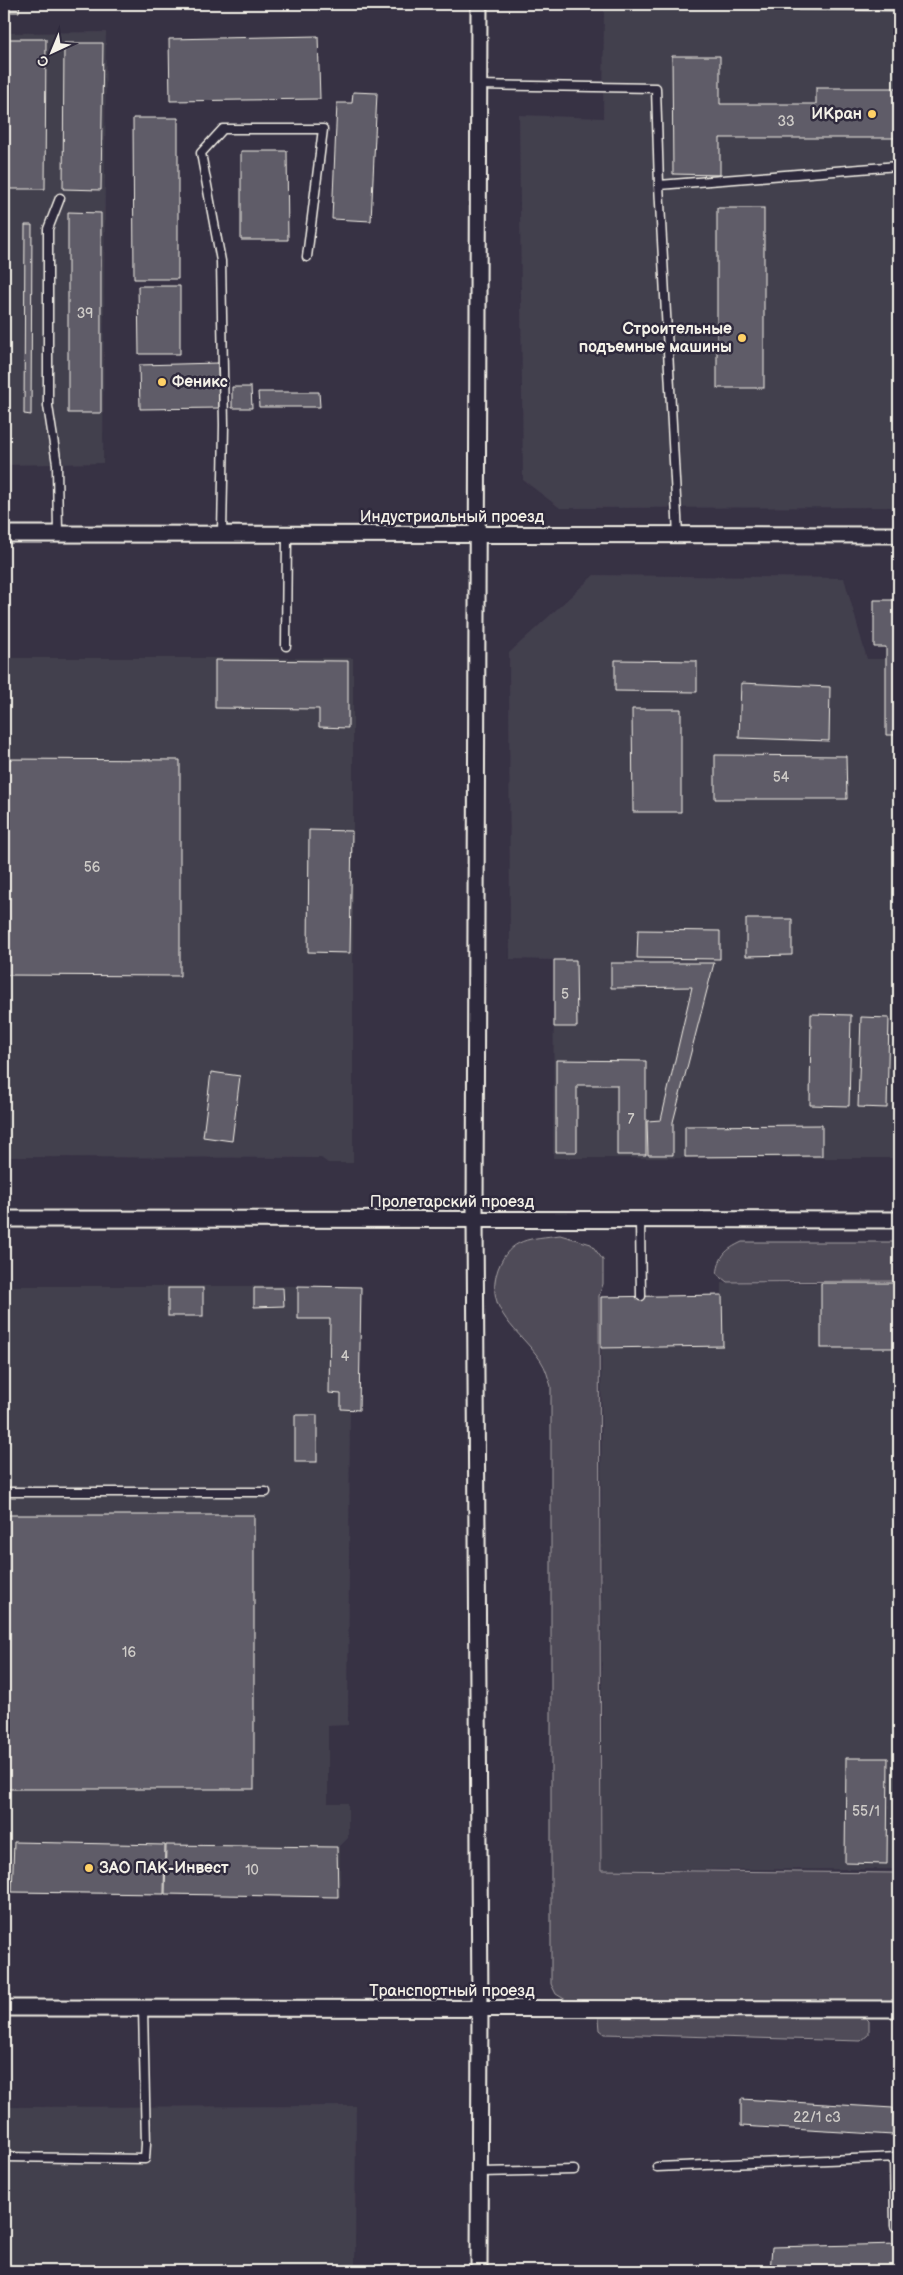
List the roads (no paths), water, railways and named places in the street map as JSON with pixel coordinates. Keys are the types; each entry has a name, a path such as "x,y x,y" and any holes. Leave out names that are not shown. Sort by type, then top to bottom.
{"street":[{"path":"478,4 475,1219 480,2008 479,2271"},
{"name":"Индустриальный проезд","path":"4,534 899,535"},
{"name":"Пролетарский проезд","path":"4,1219 899,1220"},
{"name":"Транспортный проезд","path":"4,2008 899,2009"}],"lane":[{"path":"478,85 656,88 659,185 678,535"},
{"path":"222,534 224,419 221,261 201,153 223,129 323,129 306,257"},
{"path":"659,185 898,166 899,196"},
{"path":"58,534 57,464 48,406 48,228 60,198"},
{"path":"286,646 287,534"},
{"path":"640,1220 641,1296"},
{"path":"4,1492 266,1492"},
{"path":"4,2157 145,2159 143,2008"},
{"path":"657,2167 897,2157 895,2226 899,2226"},
{"path":"479,2172 574,2170"}],"place":[{"name":"ИКран","path":"872,114"},
{"name":"Строительные подъемные машины","path":"742,338"},
{"name":"Феникс","path":"162,382"},
{"name":"ЗАО ПАК-Инвест","path":"89,1868"}]}
